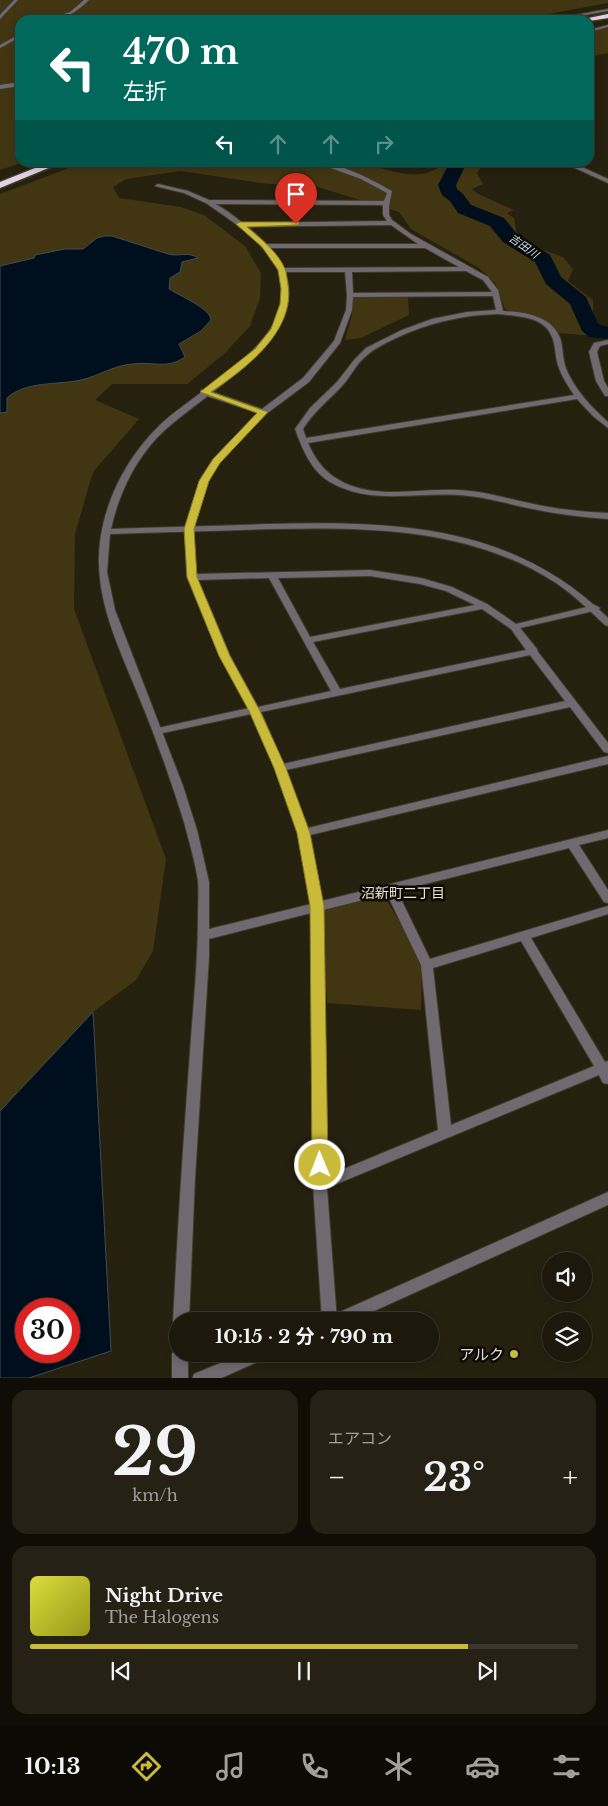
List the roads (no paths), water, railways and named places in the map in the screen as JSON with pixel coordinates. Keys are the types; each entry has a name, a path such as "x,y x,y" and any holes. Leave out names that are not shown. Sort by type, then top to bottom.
{"highway":[{"path":"594,18 608,16"},
{"path":"594,23 608,21"},
{"path":"0,177 25,167"},
{"path":"0,185 46,167"}],"street":[{"path":"0,18 16,0"},
{"path":"65,15 72,13 87,0"},
{"path":"579,15 608,10"},
{"path":"594,30 608,26"},
{"path":"0,47 15,38"},
{"path":"0,86 15,84"},
{"path":"331,167 363,178 390,192 386,203 386,214 390,223"},
{"path":"576,167 608,181"},
{"path":"158,186 186,192 208,202 240,224 264,246 282,270 284,289 284,304 274,329 258,351 204,392 162,428 137,458 123,479 112,504 102,555 104,584 110,612 158,731 187,817 203,877 205,935 184,1226 181,1312"},
{"path":"208,202 386,203"},
{"path":"240,224 390,223 480,275 490,283 496,294 500,313"},
{"path":"264,246 427,246"},
{"path":"329,1312 320,1185 317,906 304,833 280,768 255,711 225,656 192,577 189,529 204,481 216,461 263,412 306,380 337,341 349,310 348,269"},
{"path":"282,270 468,269"},
{"path":"350,295 496,294"},
{"path":"608,426 595,415 563,371 555,335 550,328 543,322 530,316 500,313 441,318 368,350 355,361 340,384 307,414 299,429 320,473 335,482 358,490 382,495 450,491 575,514 608,516"},
{"path":"608,342 597,345 593,352 600,382 608,394"},
{"path":"204,392 263,412"},
{"path":"304,441 580,396"},
{"path":"106,532 372,526 445,536 500,553 529,565 573,591 595,608 608,623"},
{"path":"192,577 370,573 397,577 449,590 484,606 514,627 608,750"},
{"path":"272,575 337,693"},
{"path":"307,640 484,606"},
{"path":"514,627 608,606"},
{"path":"158,731 534,651"},
{"path":"280,768 572,703"},
{"path":"304,833 608,760"},
{"path":"205,935 608,834"},
{"path":"572,843 608,898"},
{"path":"390,888 427,965 445,1133"},
{"path":"427,965 608,910"},
{"path":"320,1185 445,1133 606,1071 524,936"},
{"path":"356,1312 608,1198"},
{"path":"180,1362 180,1378"},
{"path":"200,1378 239,1362"}],"water":[{"path":"112,236 168,254 187,254 198,258 182,262 180,272 170,278 169,289 206,311 211,320 201,331 179,344 185,357 178,361 165,364 140,363 126,365 81,380 32,386 7,398 7,412 0,413 0,266 34,258 35,255 65,249 83,249 97,238"},
{"path":"93,1012 111,1351 80,1361 80,1298 15,1298 15,1363 75,1363 29,1378 0,1378 0,1111"}],"waterway":[{"name":"吉田川","path":"456,167 447,185 448,191 457,198 464,209 497,222 510,238 543,259 553,280 579,301 589,327 597,332 608,333"}],"place":[{"name":"アルク","path":"514,1354"}],"district":[{"name":"沼新町二丁目","path":"403,893"}]}
